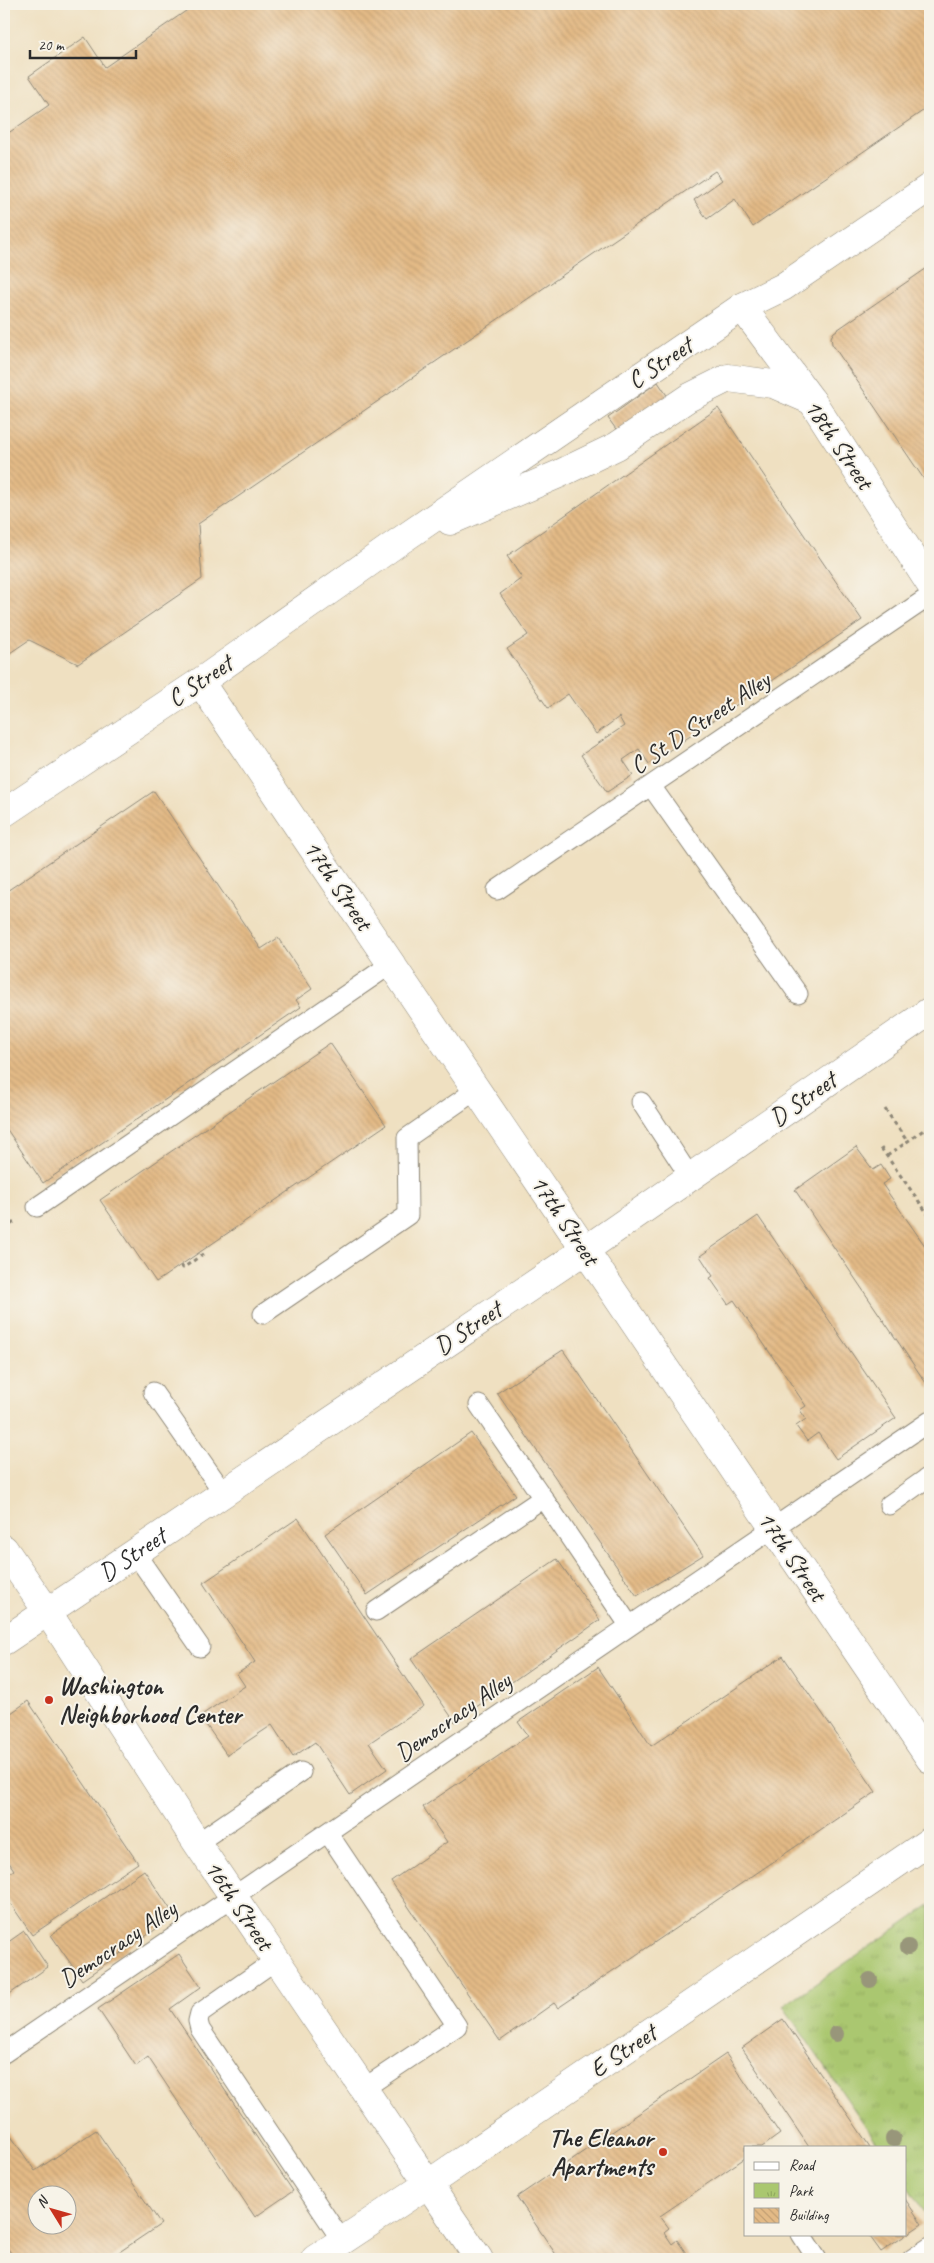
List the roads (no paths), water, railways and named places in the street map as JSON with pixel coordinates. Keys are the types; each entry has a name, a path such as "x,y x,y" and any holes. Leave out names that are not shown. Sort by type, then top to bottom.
{"street":[{"name":"C Street","path":"4,813 200,682 394,545 742,307 783,287 930,187"},
{"name":"18th Street","path":"742,307 812,401 930,584"},
{"name":"C Street","path":"394,545 559,474 616,446 688,398 728,378 774,384 812,401"},
{"name":"17th Street","path":"200,682 930,1759"},
{"name":"D Street","path":"4,1641 585,1250 930,1011"},
{"name":"16th Street","path":"4,1549 47,1611 197,1843 478,2259"},
{"name":"E Street","path":"315,2259 930,1841"}],"lane":[{"name":"C St D Street Alley","path":"497,890 930,596"},
{"path":"651,786 798,994"},
{"path":"37,1207 391,964"},
{"path":"263,1314 408,1215 407,1138 476,1090"},
{"path":"641,1102 690,1177"},
{"path":"153,1392 223,1492"},
{"path":"478,1405 629,1625"},
{"name":"Democracy Alley","path":"4,2053 233,1896 328,1834 629,1625 930,1421"},
{"path":"889,1505 930,1476"},
{"path":"376,1611 543,1498"},
{"path":"135,1553 200,1647"},
{"path":"197,1843 301,1772"},
{"path":"328,1834 457,2026 363,2089"},
{"path":"276,1960 200,2013 198,2021 200,2029 342,2241"},
{"path":"802,2236 818,2259"},
{"path":"912,2259 930,2247"}],"place":[{"name":"Washington Neighborhood Center","path":"49,1700"},
{"name":"The Eleanor Apartments","path":"663,2152"}]}
